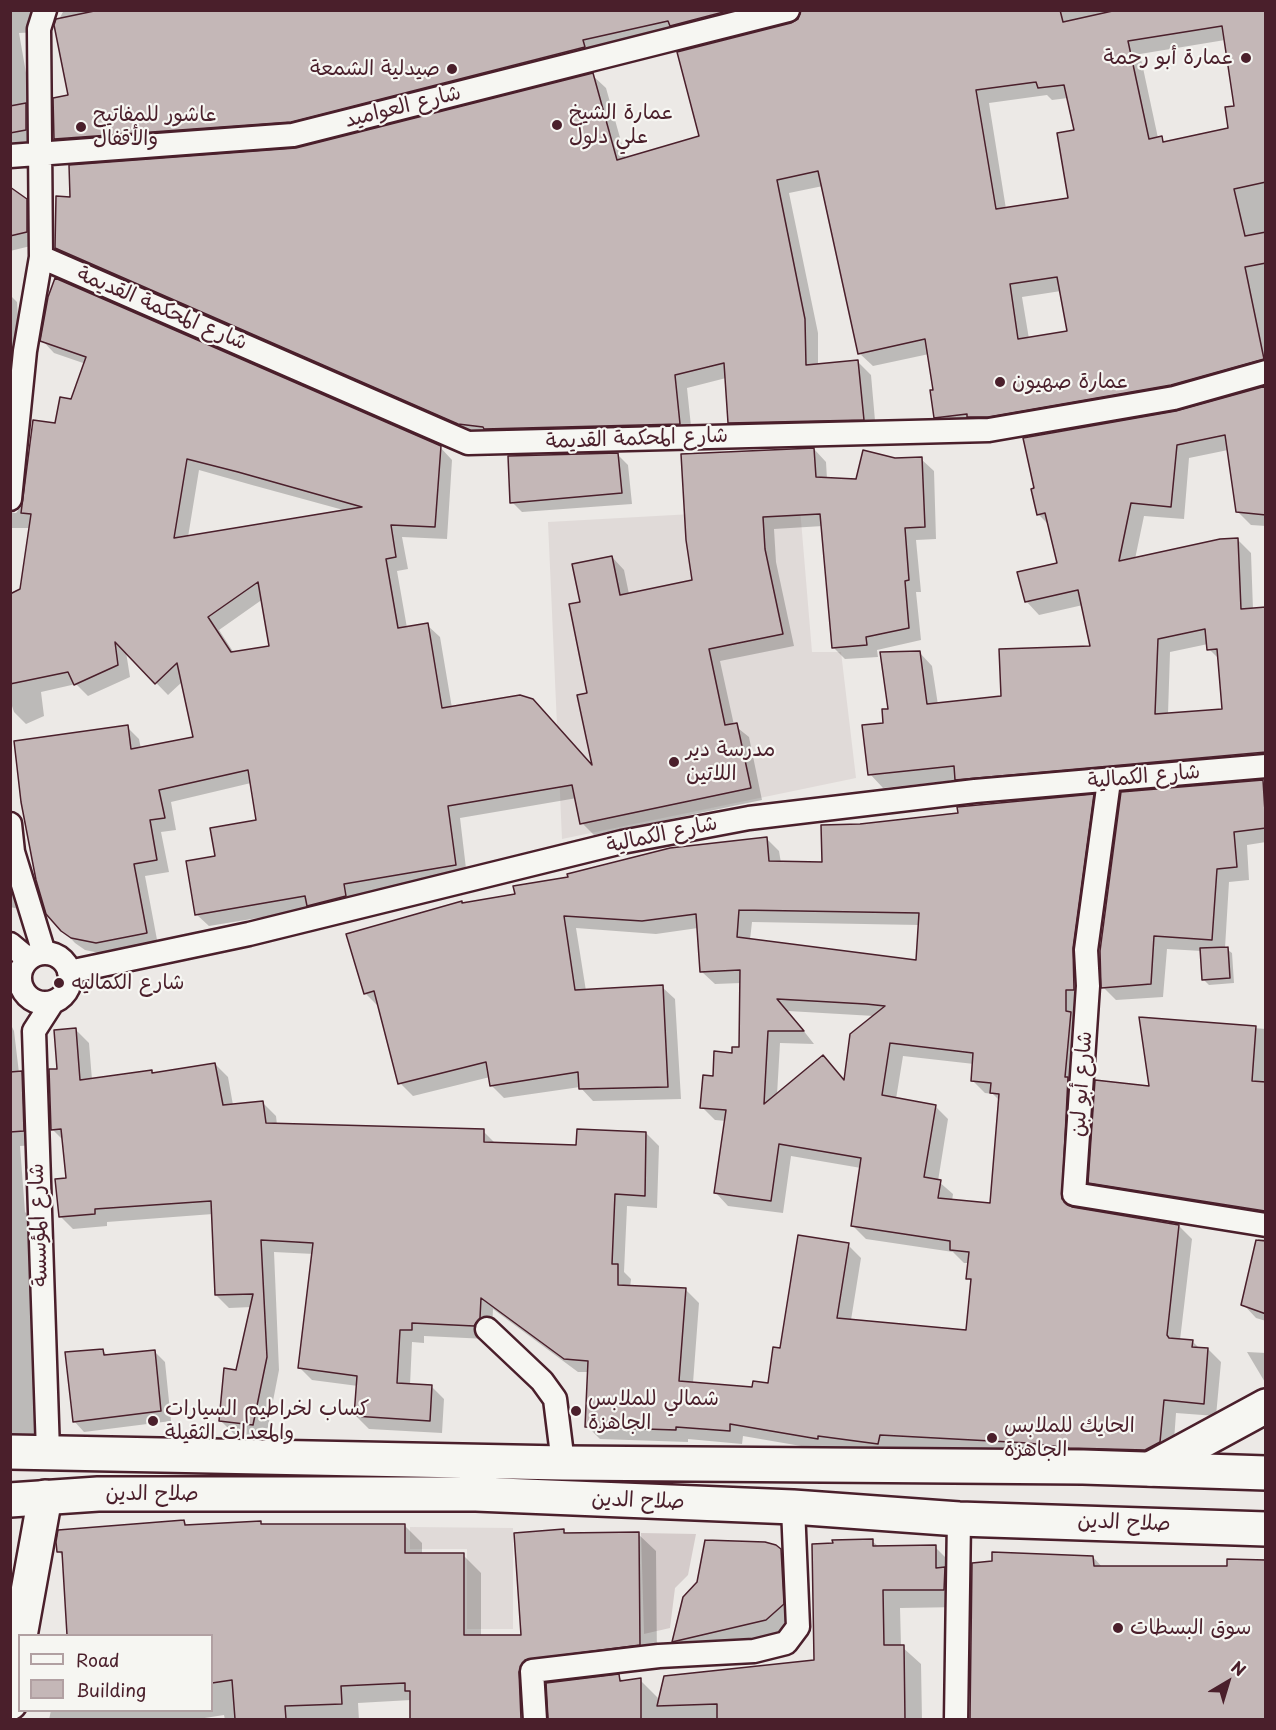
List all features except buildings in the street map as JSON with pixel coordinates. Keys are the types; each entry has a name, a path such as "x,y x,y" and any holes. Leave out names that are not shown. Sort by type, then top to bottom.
{"main road":[{"path":"1150,1469 1266,1406"},
{"name":"صلاح الدين","path":"10,1452 563,1463 1150,1469 1266,1473"},
{"name":"صلاح الدين","path":"11,1505 45,1497 98,1494 476,1494 793,1507 958,1519 1266,1529"},
{"path":"21,1634 45,1497"},
{"path":"10,1703 18,1650"}],"street":[{"path":"10,499 25,351 41,257 39,29 45,10"},
{"name":"شارع العواميد","path":"10,156 293,135 788,10"},
{"name":"شارع المحكمة القديمة","path":"41,257 468,443 988,430 1174,398 1266,372"},
{"name":"شارع الكمالية","path":"69,972 249,934 622,842 749,818 975,791 1266,766"},
{"name":"شارع أبو لبن","path":"1109,781 1086,950 1088,986 1074,1194 1266,1225"},
{"path":"10,824 13,852 36,956"},
{"path":"10,944 36,956 60,958 69,972 70,983 65,993 52,1003 39,1003 22,990 20,973 36,956"},
{"name":"شارع المؤسسة","path":"48,1452 34,1031 52,1003"},
{"path":"487,1329 542,1381 555,1399 563,1463"},
{"path":"535,1719 532,1671 659,1656 754,1651 786,1643 798,1627 793,1507"},
{"path":"956,1719 958,1519"}],"shaded area":[{"path":"800,508 812,652 841,652 856,778 562,839 548,522"},
{"path":"410,1527 513,1528 513,1629 467,1629 467,1549 410,1549"},
{"path":"641,1533 696,1534 688,1575 675,1588 670,1628 644,1634"}],"place":[{"name":"عمارة أبو رحمة","path":"1246,58"},
{"name":"صيدلية الشمعة","path":"452,69"},
{"name":"عمارة الشيخ علي دلول","path":"557,125"},
{"name":"عاشور للمفاتيح والأقفال","path":"81,127"},
{"name":"عمارة صهيون","path":"1000,382"},
{"name":"مدرسة دير اللاتين","path":"674,762"},
{"name":"شارع الكماليه","path":"59,983"},
{"name":"شمالي للملابس الجاهزة","path":"576,1411"},
{"name":"كساب لخراطيم السيارات والمعدات الثقيلة","path":"153,1421"},
{"name":"الحايك للملابس الجاهزة","path":"992,1438"},
{"name":"سوق البسطات","path":"1118,1628"}]}
